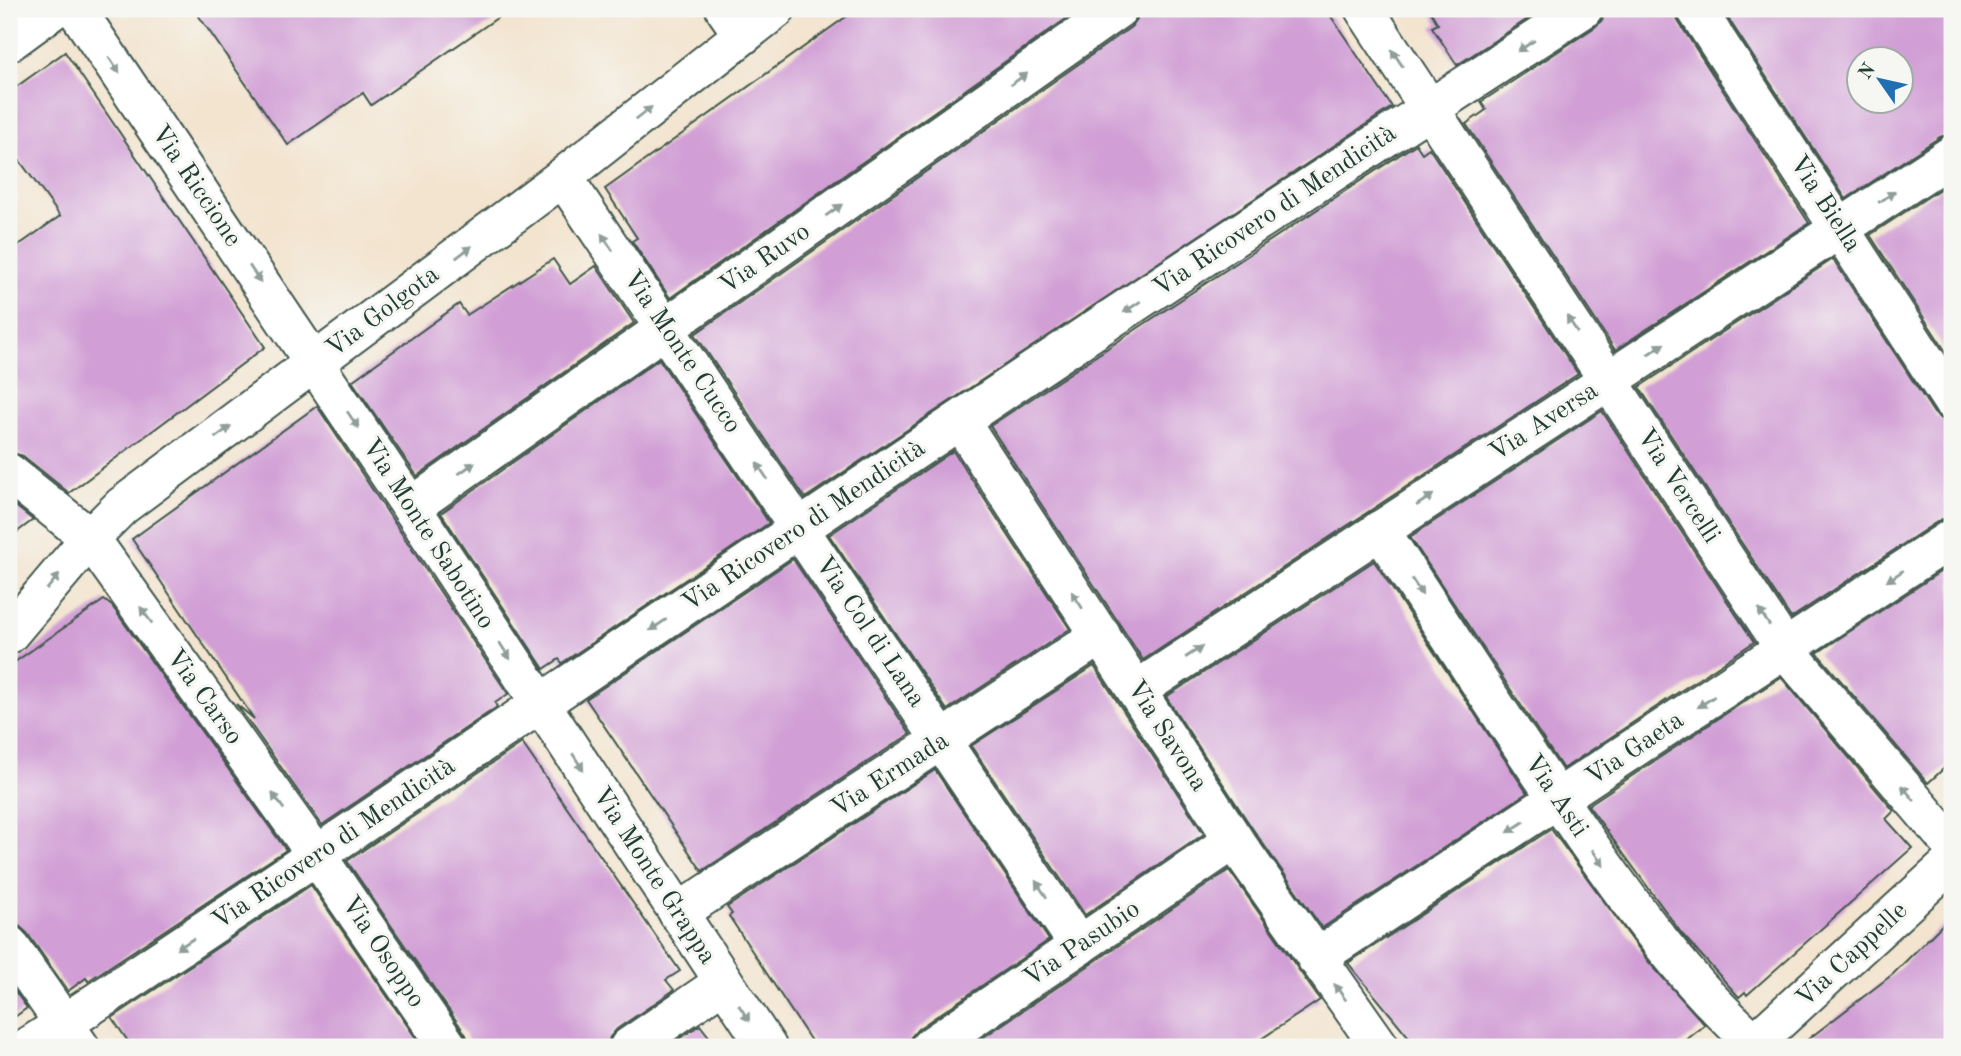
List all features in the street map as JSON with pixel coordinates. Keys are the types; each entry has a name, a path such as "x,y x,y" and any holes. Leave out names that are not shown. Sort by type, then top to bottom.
{"street":[{"path":"9,42 54,9"},
{"name":"Via Riccione","path":"76,9 315,364"},
{"name":"Via Golgota","path":"9,634 90,538 122,506 563,177 734,22 776,9"},
{"name":"Via Ruvo","path":"411,507 1118,9"},
{"name":"Via Vercelli","path":"1364,9 1785,649 1952,845"},
{"name":"Via Ricovero di Mendicità","path":"28,1047 72,1036 317,856 800,527 1583,9"},
{"name":"Via Biella","path":"1696,9 1952,401"},
{"name":"Via Aversa","path":"1137,690 1952,155"},
{"name":"Via Monte Cucco","path":"563,177 800,527"},
{"name":"Via Monte Sabotino","path":"315,364 541,705"},
{"name":"Via Savona","path":"960,421 1234,840 1380,1047"},
{"name":"Via Carso","path":"9,473 90,538 317,856"},
{"name":"Via Col di Lana","path":"800,527 1079,946"},
{"name":"Via Asti","path":"1380,530 1558,800 1638,914 1755,1046"},
{"name":"Via Gaeta","path":"1316,958 1952,538"},
{"name":"Via Ermada","path":"678,913 1101,635"},
{"name":"Via Monte Grappa","path":"541,705 767,1047"},
{"name":"Via Pasubio","path":"930,1047 1234,840"},
{"name":"Via Osoppo","path":"317,856 448,1047"},
{"name":"Via Cappelle","path":"1755,1046 1952,862"},
{"path":"9,945 72,1036"},
{"path":"629,1047 724,982"}],"building":[{"path":"194,9 510,9 371,105 363,93 288,145"},
{"path":"857,9 1080,9 670,298 632,241 637,238 605,189"},
{"path":"1140,9 1326,9 1392,107 805,498 695,334 1131,27"},
{"path":"1429,9 1543,9 1457,65 1432,27 1438,24"},
{"path":"1605,9 1674,9 1678,21 1809,223 1615,350 1466,124 1486,110 1481,102 1595,27 1602,20"},
{"path":"1722,9 1952,9 1952,133 1940,137 1846,199"},
{"path":"65,52 265,347 69,493 23,456 9,452 9,252 60,216 9,146 9,92"},
{"path":"1416,144 1422,153 1429,148 1578,374 1143,660 990,426"},
{"path":"1952,181 1952,361 1870,235"},
{"path":"553,259 570,284 596,266 634,323 417,476 352,381 459,304 467,315"},
{"path":"1833,259 1934,413 1942,420 1952,423 1952,516 1940,520 1791,618 1639,387"},
{"path":"659,359 769,523 562,663 559,659 544,669 441,513"},
{"path":"317,406 508,694 495,703 497,707 322,825 236,704 254,719 132,539"},
{"path":"1602,411 1754,642 1563,769 1410,537"},
{"path":"953,451 1070,629 947,710 829,535"},
{"path":"9,501 33,520 9,538"},
{"path":"793,559 910,734 702,871 586,699"},
{"path":"1374,561 1527,793 1322,928 1166,697"},
{"path":"1952,564 1952,761 1928,783 1817,653"},
{"path":"104,600 112,606 286,850 88,981 86,978 68,991 27,933 19,926 9,923 9,666"},
{"path":"1094,666 1204,834 1085,915 971,746"},
{"path":"1781,677 1894,811 1886,819 1912,848 1747,995 1745,992 1739,997 1682,934 1588,805"},
{"path":"522,743 680,971 666,980 674,990 617,1029 610,1037 607,1047 470,1047 466,1035 347,861"},
{"path":"935,770 1049,940 918,1029 911,1037 908,1047 815,1047 729,916 732,914 727,907"},
{"path":"1551,829 1648,961 1705,1025 1677,1047 1417,1047 1348,963"},
{"path":"1229,870 1320,1000 1249,1047 969,1047"},
{"path":"311,885 422,1047 132,1047 112,1018"},
{"path":"1952,915 1952,1047 1798,1047 1893,974"},
{"path":"9,983 27,1008 9,1021"},
{"path":"700,1025 717,1047 667,1047"}]}
